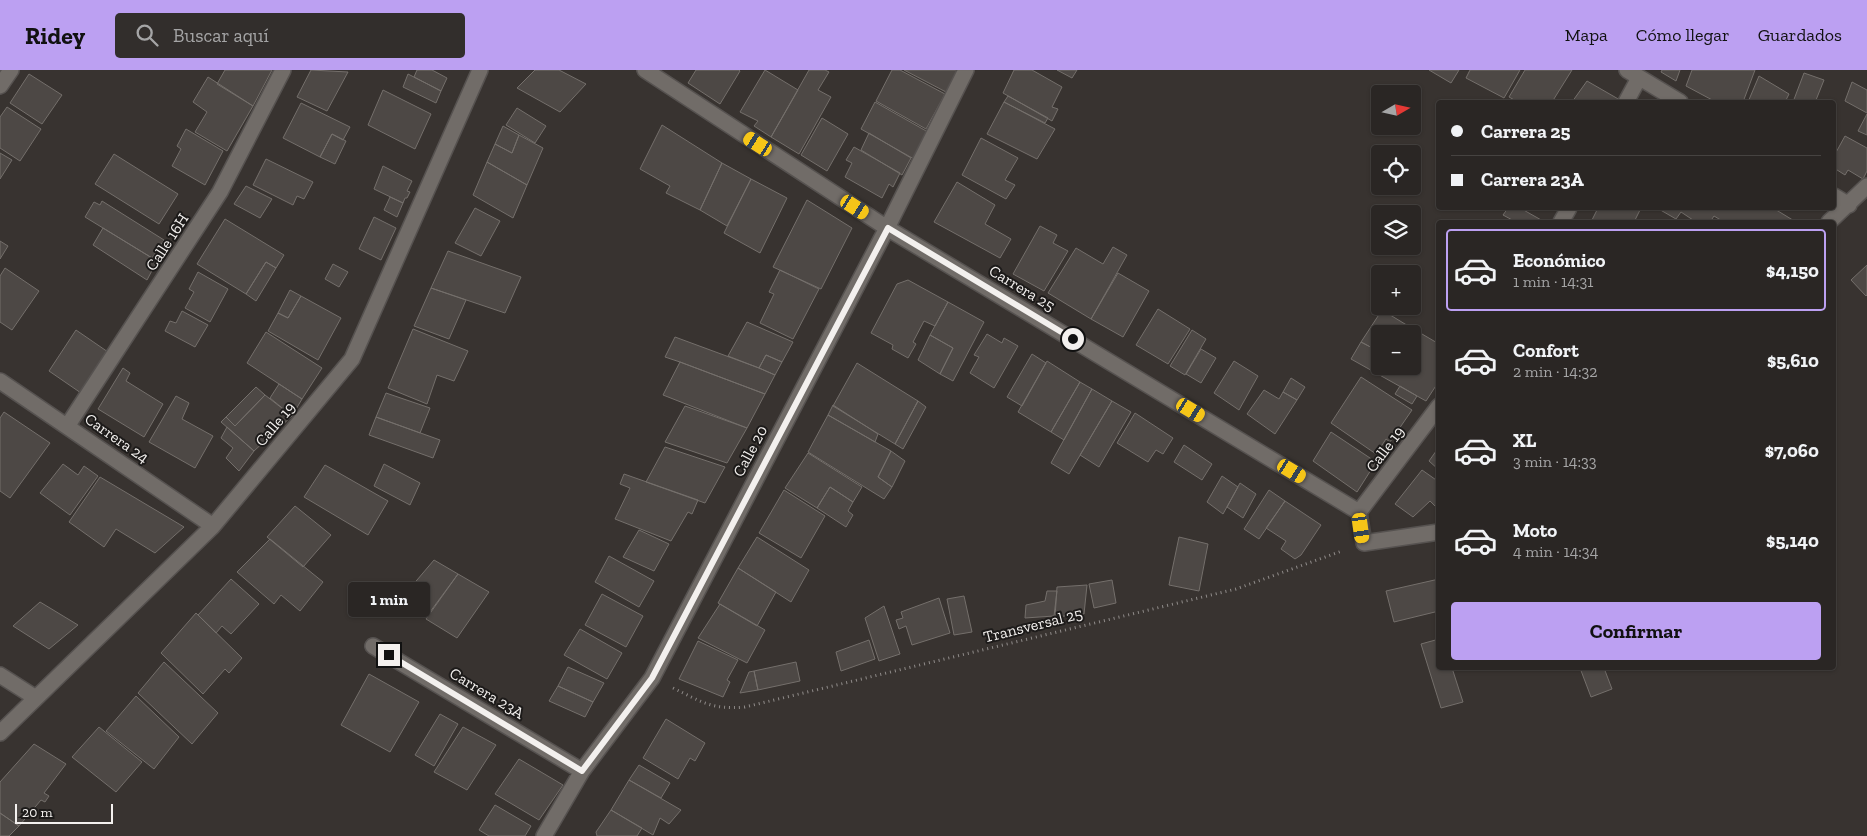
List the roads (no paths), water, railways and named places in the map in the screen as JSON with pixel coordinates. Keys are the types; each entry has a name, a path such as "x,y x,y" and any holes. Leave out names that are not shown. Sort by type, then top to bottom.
{"street":[{"path":"0,86 11,70"},
{"name":"Calle 16H","path":"68,425 220,192 283,70"},
{"name":"Calle 19","path":"0,733 213,526 352,359 480,70"},
{"name":"Carrera 25","path":"644,70 888,228 1359,512"},
{"name":"Calle 20","path":"544,836 582,771 652,678 888,228 966,70"},
{"path":"1626,100 1633,74 1677,100"},
{"path":"1831,220 1867,186"},
{"path":"1836,197 1849,205"},
{"name":"Carrera 24","path":"0,381 68,425 213,526"},
{"name":"Calle 19","path":"1359,512 1436,410"},
{"path":"1359,512 1364,543 1436,532"},
{"name":"Carrera 23A","path":"373,646 582,771"},
{"path":"0,675 36,698"}]}
